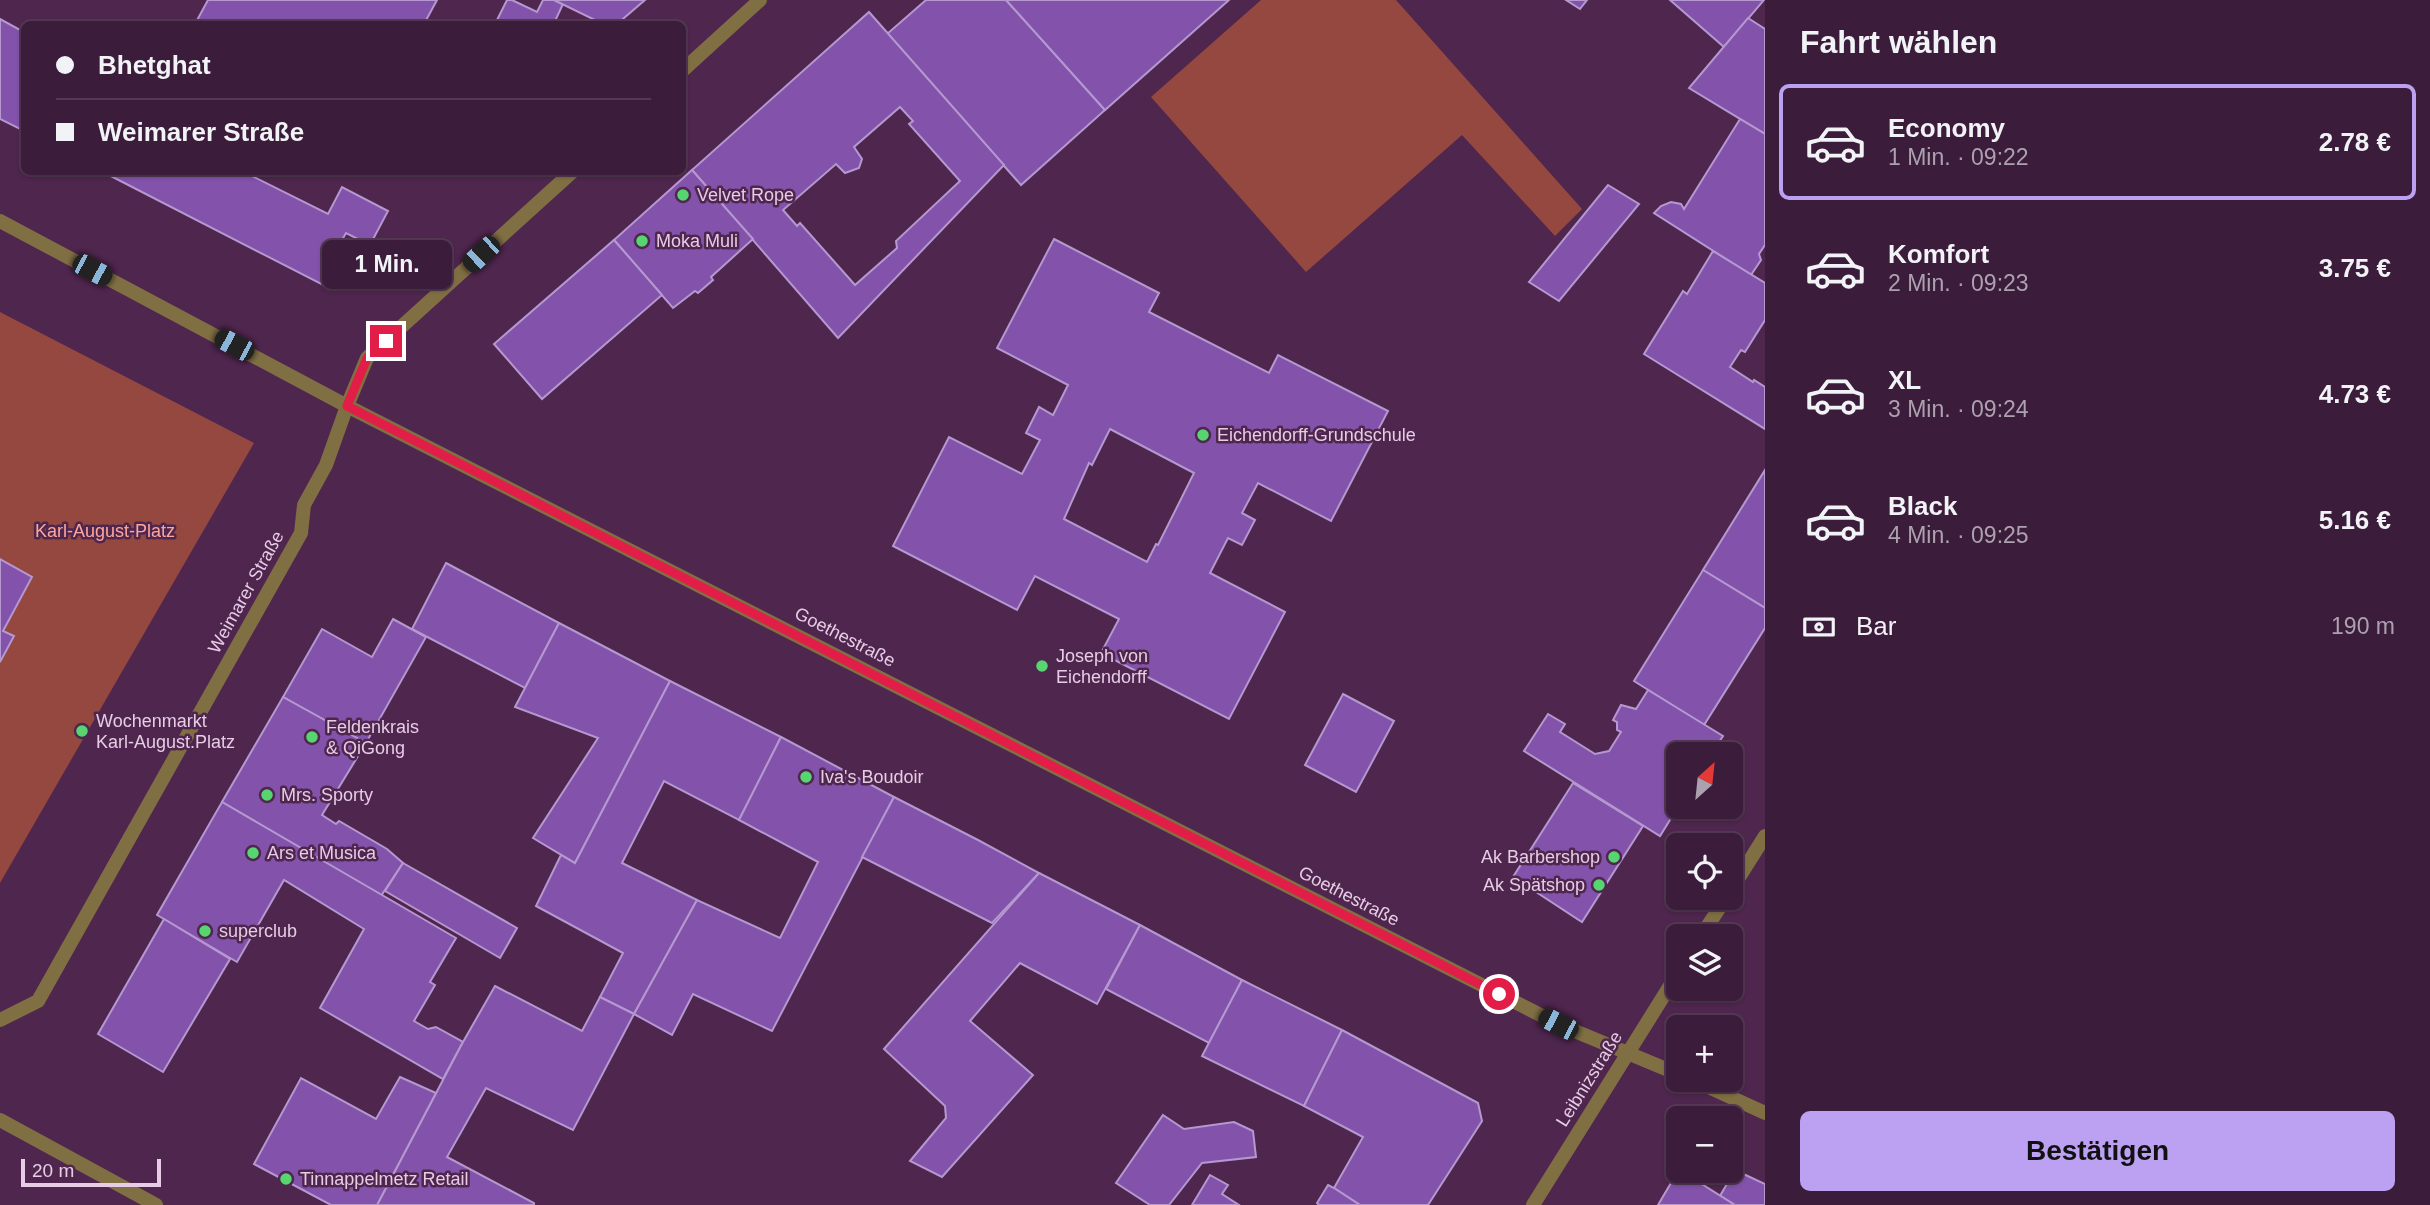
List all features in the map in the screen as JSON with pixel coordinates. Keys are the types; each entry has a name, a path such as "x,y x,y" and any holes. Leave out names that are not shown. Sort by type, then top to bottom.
{"street":[{"path":"686,67 760,0"},
{"name":"Weimarer Straße","path":"0,1020 38,1001 301,534 304,505 326,465 367,358 569,175"},
{"name":"Goethestraße","path":"0,221 347,406 1546,1018 1666,1069"},
{"path":"1743,871 1765,836"},
{"name":"Leibnizstraße","path":"1534,1205 1666,992"},
{"path":"1718,1092 1765,1114"},
{"path":"0,1120 156,1205"}],"green space":[{"path":"1261,0 1396,0 1582,209 1555,236 1462,135 1306,272 1151,97"},
{"name":"Karl-August-Platz","path":"0,312 254,443 0,883 0,662 13,637 3,631 32,577 0,559"}],"building":[{"path":"208,0 437,0 426,21 197,21"},
{"path":"507,0 537,12 543,0 554,0 563,4 555,21 496,21"},
{"path":"554,0 645,0 620,21 597,21"},
{"path":"926,0 1006,0 1105,110 1021,185 887,34"},
{"path":"1006,0 1229,0 1105,110"},
{"path":"1566,0 1587,0 1580,9"},
{"path":"1670,0 1764,0 1724,47"},
{"path":"869,12 1004,165 838,338 692,170","holes":["900,107 913,121 909,124 960,181 896,241 897,248 855,285 800,223 797,226 783,210 836,164 845,173 859,168 862,159 854,147"]},
{"path":"1748,18 1765,29 1765,134 1689,88"},
{"path":"0,19 21,30 21,130 0,119"},
{"path":"1740,119 1765,134 1765,245 1759,254 1761,260 1751,275 1654,213 1671,202 1681,204 1684,209"},
{"path":"692,170 753,239 711,277 713,280 698,293 695,291 673,308 614,240"},
{"path":"109,175 250,175 328,214 342,187 388,211 370,245 346,233 342,240 351,244 329,288"},
{"path":"1608,185 1639,204 1559,301 1529,282"},
{"path":"1054,239 1159,293 1149,312 1269,373 1278,355 1388,411 1331,521 1258,483 1242,513 1255,520 1242,545 1228,538 1210,573 1285,612 1229,719 1101,653 1119,619 1035,576 1017,610 893,546 949,437 1022,474 1040,440 1026,433 1039,407 1053,415 1068,385 997,348","holes":["1110,429 1194,473 1147,562 1064,519 1089,463 1092,465"]},
{"path":"614,240 662,295 542,399 494,344"},
{"path":"1713,251 1765,283 1765,320 1745,352 1741,350 1730,367 1765,387 1765,429 1644,354 1683,291 1687,294"},
{"path":"1765,470 1765,608 1703,570"},
{"path":"0,559 32,577 3,631 14,636 0,662"},
{"path":"446,563 559,623 525,688 412,629"},
{"path":"1703,570 1765,608 1765,628 1704,725 1634,681"},
{"path":"393,619 426,637 366,743 283,697 322,629 372,657"},
{"path":"559,623 670,681 575,863 533,838 598,738 515,707"},
{"path":"670,681 781,737 739,820 664,781 622,863 697,900 634,1014 600,997 623,953 536,906 561,855 575,863"},
{"path":"1648,690 1723,736 1719,742 1666,742 1666,819 1671,819 1660,836 1524,751 1548,714 1565,724 1560,732 1595,754 1609,751 1621,732 1617,730 1617,722 1613,720 1621,705 1636,709"},
{"path":"1343,694 1394,721 1356,792 1305,765"},
{"path":"283,697 366,743 322,815 336,824 339,821 387,849 403,863 381,896 222,802"},
{"path":"781,737 894,797 772,1031 693,994 672,1035 634,1014 697,900 780,938 818,862 739,820"},
{"path":"1573,783 1643,826 1582,922 1513,877"},
{"path":"894,797 1039,873 992,923 862,857"},
{"path":"222,802 456,938 430,982 435,985 414,1021 428,1029 436,1027 463,1042 443,1079 320,1008 364,929 284,880 237,962 157,915"},
{"path":"403,863 517,928 500,958 385,891"},
{"path":"1039,873 1140,925 1097,1004 1020,963 970,1021 1033,1075 942,1177 910,1161 946,1118 945,1106 884,1049"},
{"path":"164,919 230,959 163,1072 98,1034"},
{"path":"1140,925 1242,980 1209,1043 1106,989"},
{"path":"1242,980 1342,1030 1304,1106 1202,1056"},
{"path":"495,986 582,1031 600,997 634,1014 573,1130 486,1088 447,1157 534,1205 377,1205 463,1042"},
{"path":"1342,1030 1478,1103 1482,1121 1428,1205 1360,1205 1334,1188 1363,1137 1304,1106"},
{"path":"400,1077 436,1093 377,1205 331,1205 254,1164 301,1078 376,1119"},
{"path":"1163,1115 1184,1129 1234,1122 1253,1131 1256,1157 1202,1163 1169,1205 1150,1205 1116,1183"},
{"path":"1743,1174 1765,1184 1765,1205 1735,1205 1720,1196 1728,1183 1743,1183"},
{"path":"1210,1175 1228,1185 1222,1194 1239,1205 1192,1205"},
{"path":"1671,1183 1700,1183 1735,1205 1658,1205"},
{"path":"1328,1185 1360,1205 1319,1205 1317,1203"}],"place":[{"name":"Velvet Rope","path":"683,195"},
{"name":"Moka Muli","path":"642,241"},
{"name":"Eichendorff-Grundschule","path":"1203,435"},
{"name":"Joseph von Eichendorff","path":"1042,666"},
{"name":"Wochenmarkt Karl-August.Platz","path":"82,731"},
{"name":"Feldenkrais & QiGong","path":"312,737"},
{"name":"Iva's Boudoir","path":"806,777"},
{"name":"Mrs. Sporty","path":"267,795"},
{"name":"Ars et Musica","path":"253,853"},
{"name":"Ak Barbershop","path":"1614,857"},
{"name":"Ak Spätshop","path":"1599,885"},
{"name":"superclub","path":"205,931"},
{"name":"Tinnappelmetz Retail","path":"286,1179"}],"route":[{"path":"386,341 367,358 347,406 1499,994"}]}
